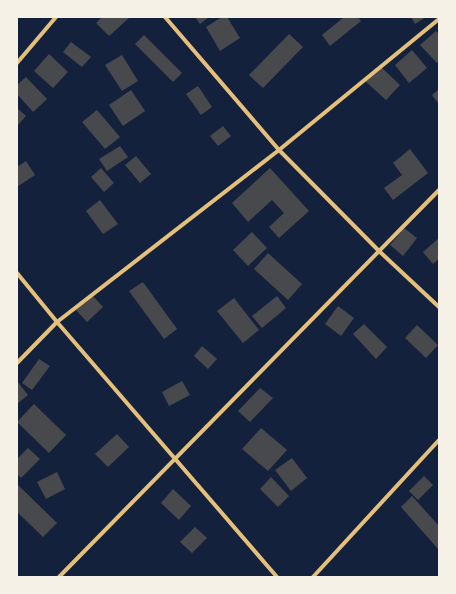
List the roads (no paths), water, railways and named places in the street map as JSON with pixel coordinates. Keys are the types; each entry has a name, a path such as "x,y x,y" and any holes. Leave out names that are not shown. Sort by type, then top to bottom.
{"street":[{"path":"17,63 56,17"},
{"path":"165,17 279,150 379,250 439,307"},
{"path":"17,363 57,322 279,150 439,19"},
{"path":"59,577 439,190"},
{"path":"17,273 57,322 277,577"},
{"path":"313,577 439,440"}]}
